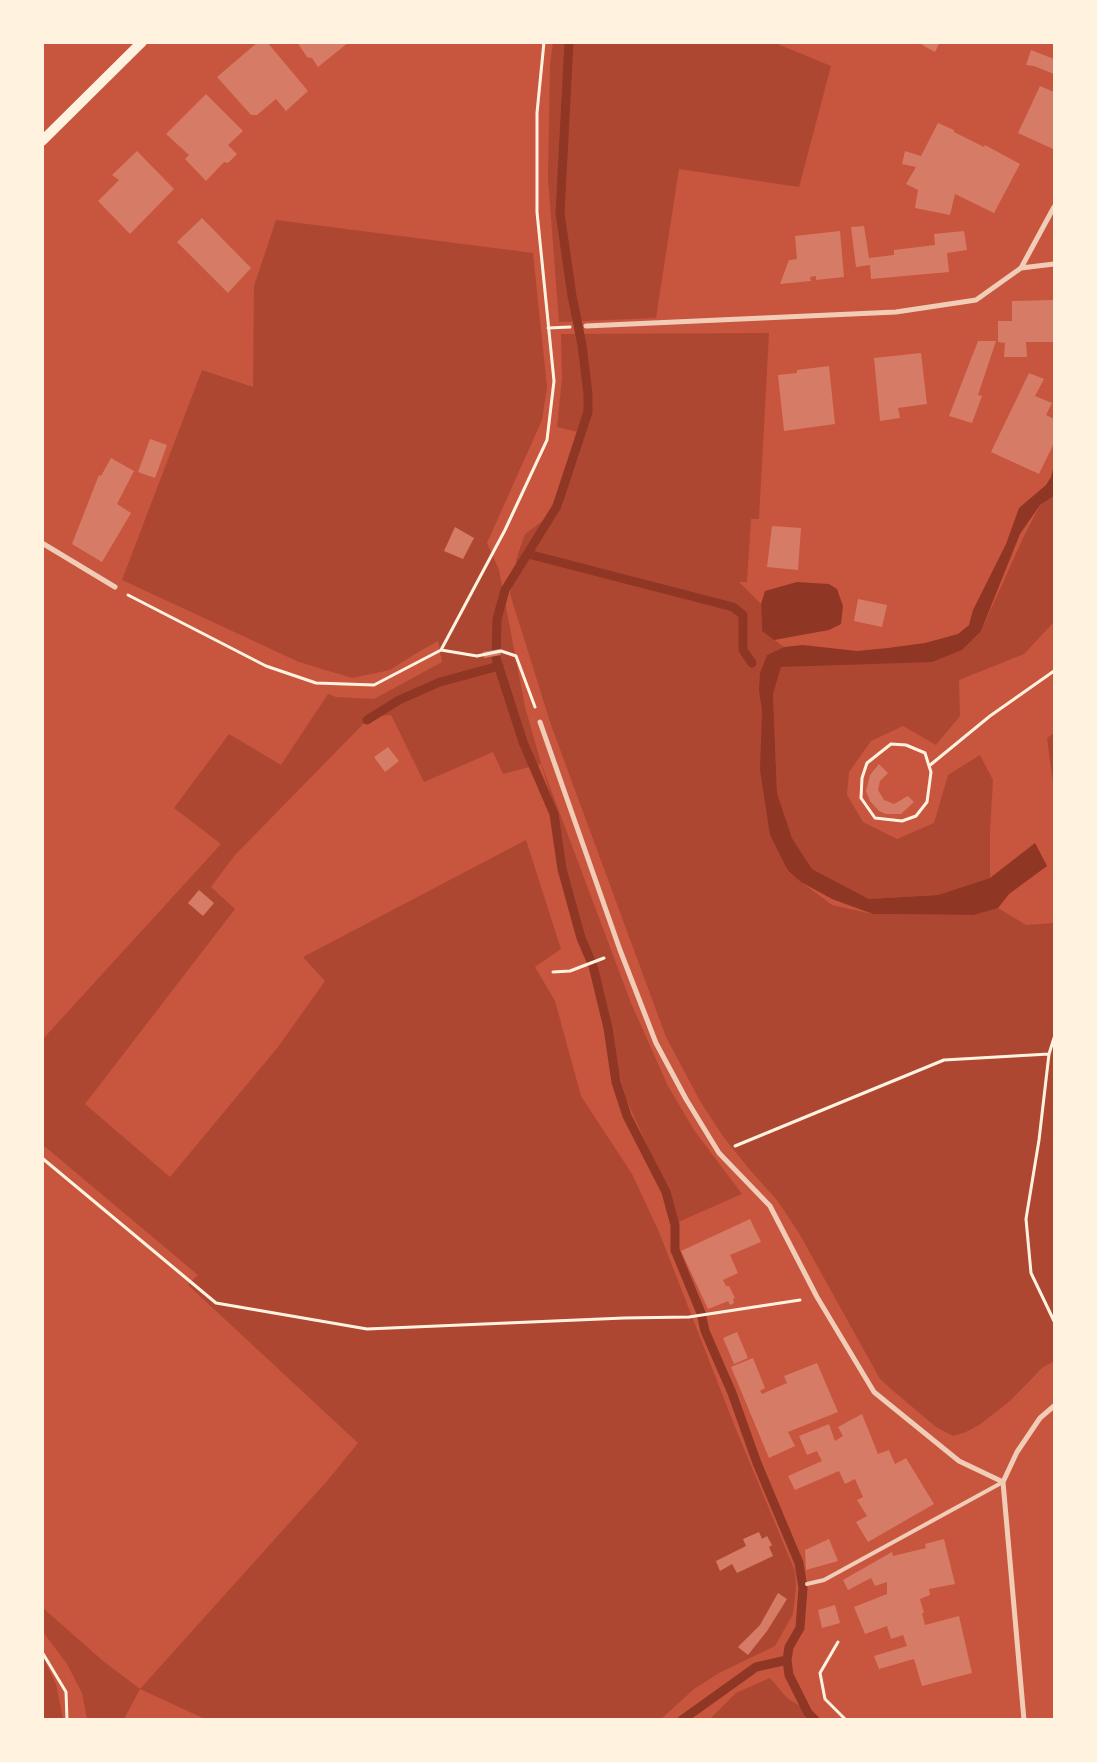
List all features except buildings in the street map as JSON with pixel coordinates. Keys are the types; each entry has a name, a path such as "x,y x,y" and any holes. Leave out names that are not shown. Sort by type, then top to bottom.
{"main road":[{"path":"42,142 142,42"}],"street":[{"path":"586,326 896,312 976,300 1021,268 1054,206"},
{"path":"1021,268 1054,264"},
{"path":"42,543 115,587"},
{"path":"540,722 620,950 656,1043 719,1153 770,1206 817,1297 874,1392 959,1461 1003,1482"},
{"path":"1024,1720 1003,1482 1017,1452 1040,1418 1054,1406"}],"lane":[{"path":"807,1584 824,1580 1003,1482"}],"path":[{"path":"115,587 266,666 316,683 374,684 441,650 505,530 547,440 554,381 537,212 537,114 544,42"},
{"path":"548,328 562,327"},
{"path":"441,650 477,656 501,651 516,656 540,722"},
{"path":"929,766 990,716 1054,671"},
{"path":"891,744 906,745 925,753 929,766 931,772 928,802 916,816 902,821 875,818 861,798 862,778 867,763 891,744"},
{"path":"553,972 570,972 594,963"},
{"path":"1054,1038 1049,1054 1039,1140 1026,1219 1031,1273 1054,1321"},
{"path":"719,1153 944,1060 1049,1054"},
{"path":"42,1158 216,1303 368,1330 624,1318 689,1317 817,1297"},
{"path":"838,1642 820,1674 825,1699 846,1720"},
{"path":"42,1652 66,1692 67,1720"}],"shaded area":[{"path":"553,43 775,43 831,66 799,187 679,169 656,318 559,322 548,178 550,63"},
{"path":"276,220 533,253 547,387 542,420 487,543 499,570 525,707 541,763 631,1003 668,1086 694,1130 742,1194 678,1222 672,1199 626,1099 614,1055 598,978 567,880 557,815 541,764 503,774 493,752 424,782 391,715 370,717 235,855 211,887 235,909 85,1104 170,1177 278,1047 325,981 303,957 526,840 561,949 535,967 555,1001 581,1096 632,1174 659,1232 735,1427 795,1571 796,1587 793,1614 775,1646 719,1673 694,1689 661,1719 205,1719 140,1689 327,1481 358,1443 188,1285 198,1275 43,1145 42,1040 221,844 174,808 229,734 281,765 328,694 336,697 374,699 442,662 438,641 390,670 352,678 299,662 122,580 202,370 253,387 254,286"},
{"path":"769,333 759,519 751,519 747,582 739,582 761,604 762,631 784,647 767,655 759,691 787,871 832,905 873,914 974,915 998,908 1026,925 1054,923 1054,1361 1042,1368 1010,1401 979,1425 953,1436 936,1427 880,1379 799,1233 777,1200 722,1135 700,1101 666,1037 551,725 510,594 517,557 525,534 562,507 578,432 557,427 562,378 561,334"},
{"path":"1054,465 1054,496 1040,505 1020,534 981,631 962,650 932,662 781,667 773,694 777,793 792,838 812,869 869,899 938,895 990,878 1035,843 1047,866 1009,894 998,908 974,915 873,914 832,899 801,882 788,871 770,835 760,770 762,711 759,691 760,673 767,655 784,647 803,645 857,651 888,648 925,643 958,634 969,625 973,610 1006,544 1019,508 1046,485 1051,477"},
{"path":"1054,496 1054,622 1024,654 959,680 960,716 936,745 903,726 871,741 849,772 847,795 863,822 897,839 934,823 948,775 980,755 993,780 990,878 938,895 869,899 812,869 792,838 777,793 773,694 780,667 846,664 981,631 1040,505"},
{"path":"797,582 829,584 837,589 843,606 841,624 829,630 774,640 762,631 761,604 765,591"},
{"path":"1054,733 1054,791 1047,738"},
{"path":"43,1608 103,1661 140,1689 124,1719 87,1719 82,1693 67,1664 43,1632"},
{"path":"43,1657 56,1684 63,1719 43,1719"},
{"path":"770,1678 787,1698 821,1719 710,1719 736,1693"}],"waterway":[{"path":"569,42 560,213 572,296 582,345 588,394 588,412 557,506 505,590 497,619 496,658 523,742 554,814 562,869 581,938 593,966 608,1028 616,1082 627,1116 666,1192 675,1225 675,1250 701,1313 705,1331 732,1393 757,1463 799,1563 803,1588 800,1628 789,1647 787,1660 789,1675 808,1713 815,1720"},
{"path":"528,554 733,607 743,615 743,650 752,663"},
{"path":"367,720 399,700 440,682 499,666"},
{"path":"682,1720 756,1667 787,1660"}]}
